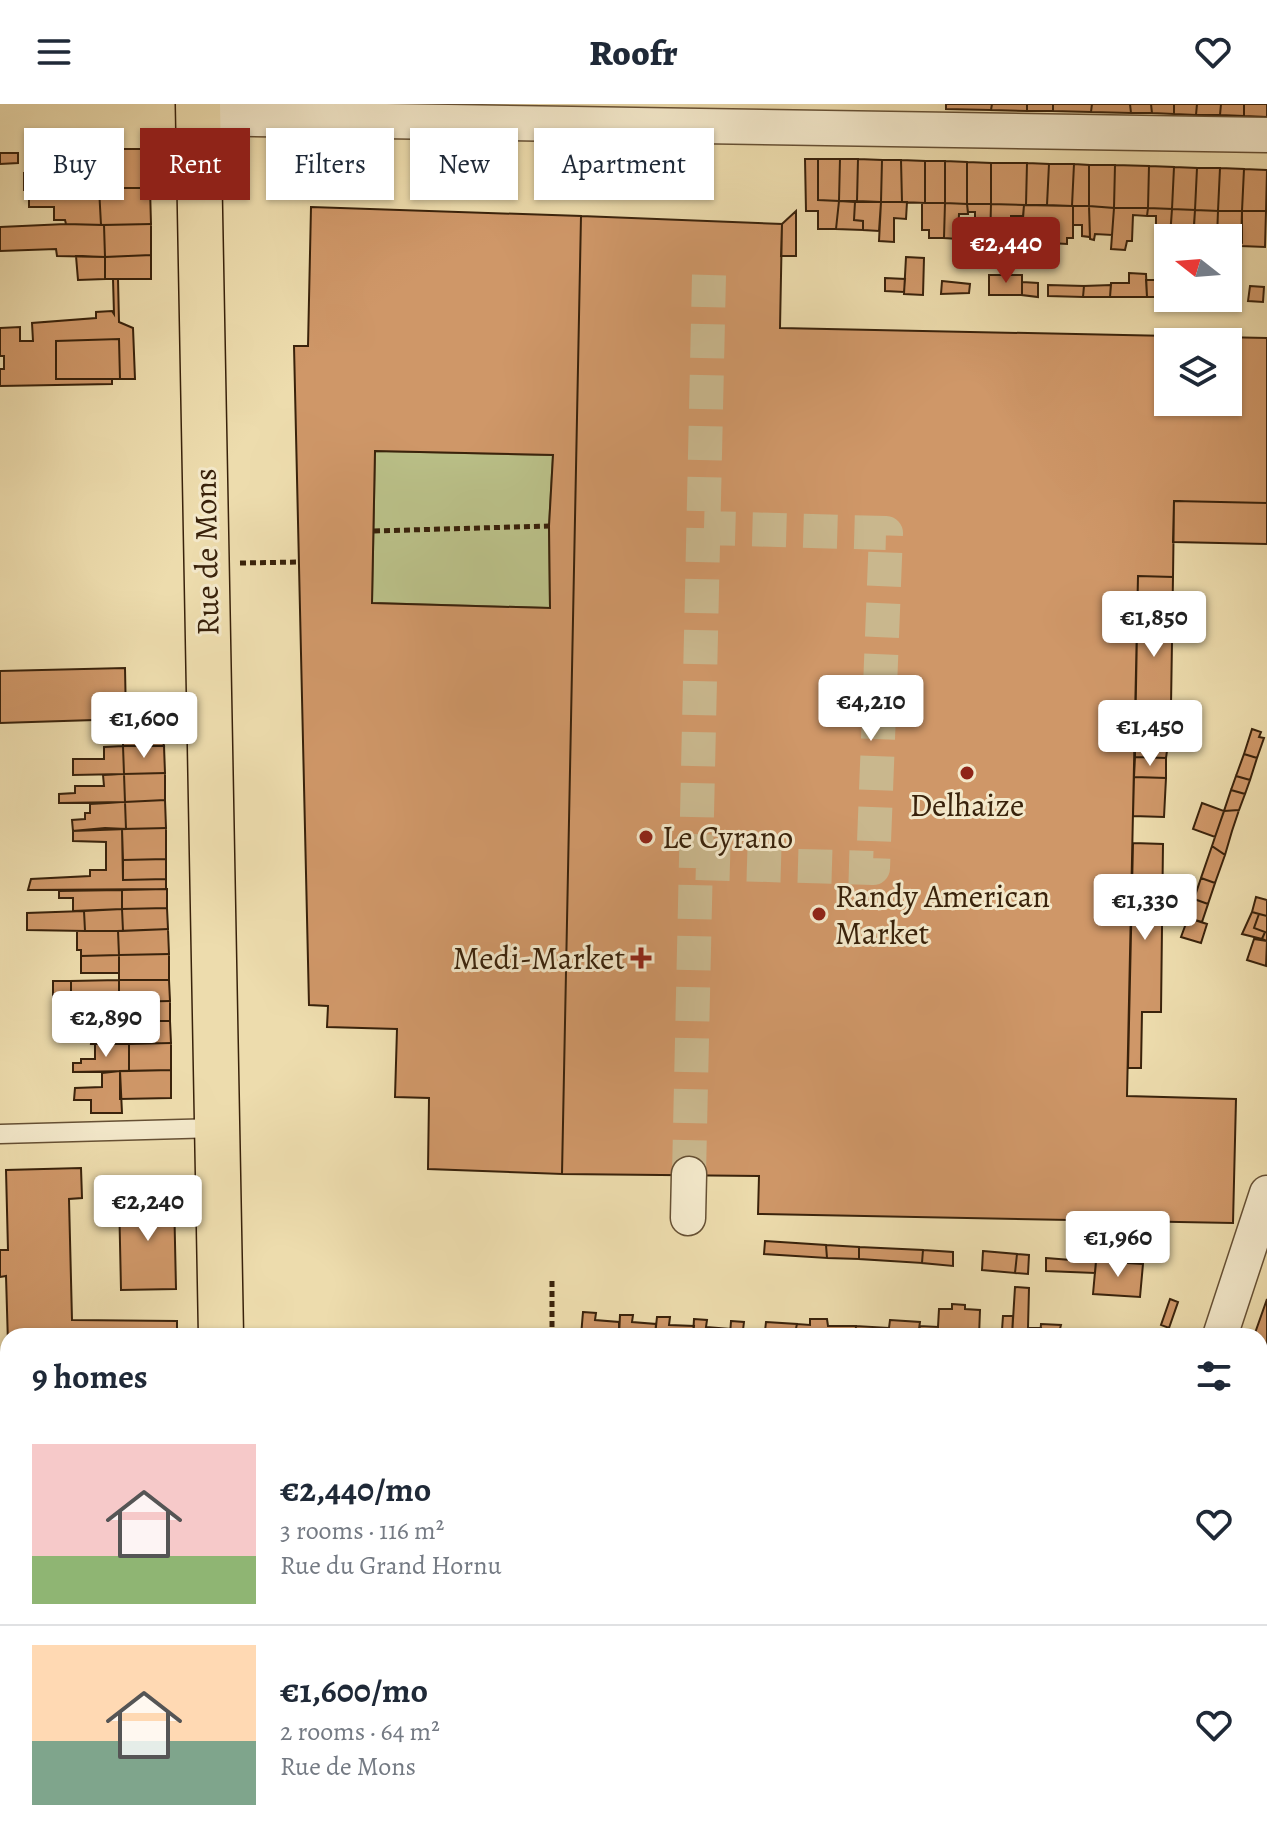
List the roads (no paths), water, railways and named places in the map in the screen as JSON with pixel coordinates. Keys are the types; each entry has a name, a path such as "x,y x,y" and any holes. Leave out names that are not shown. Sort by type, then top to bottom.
{"main road":[{"name":"Rue de Mons","path":"198,111 221,1328"}],"street":[{"path":"198,111 632,114 1267,135"},
{"path":"688,1218 689,1174"},
{"path":"1223,1328 1267,1193"}],"lane":[{"path":"0,1134 218,1128"}],"tunnel":[{"path":"689,1174 709,275"},
{"path":"696,863 873,868 886,533 704,528"}],"place":[{"name":"Delhaize","path":"967,773"},
{"name":"Le Cyrano","path":"646,837"},
{"name":"Randy American Market","path":"819,914"},
{"name":"Medi-Market","path":"641,958"}]}
